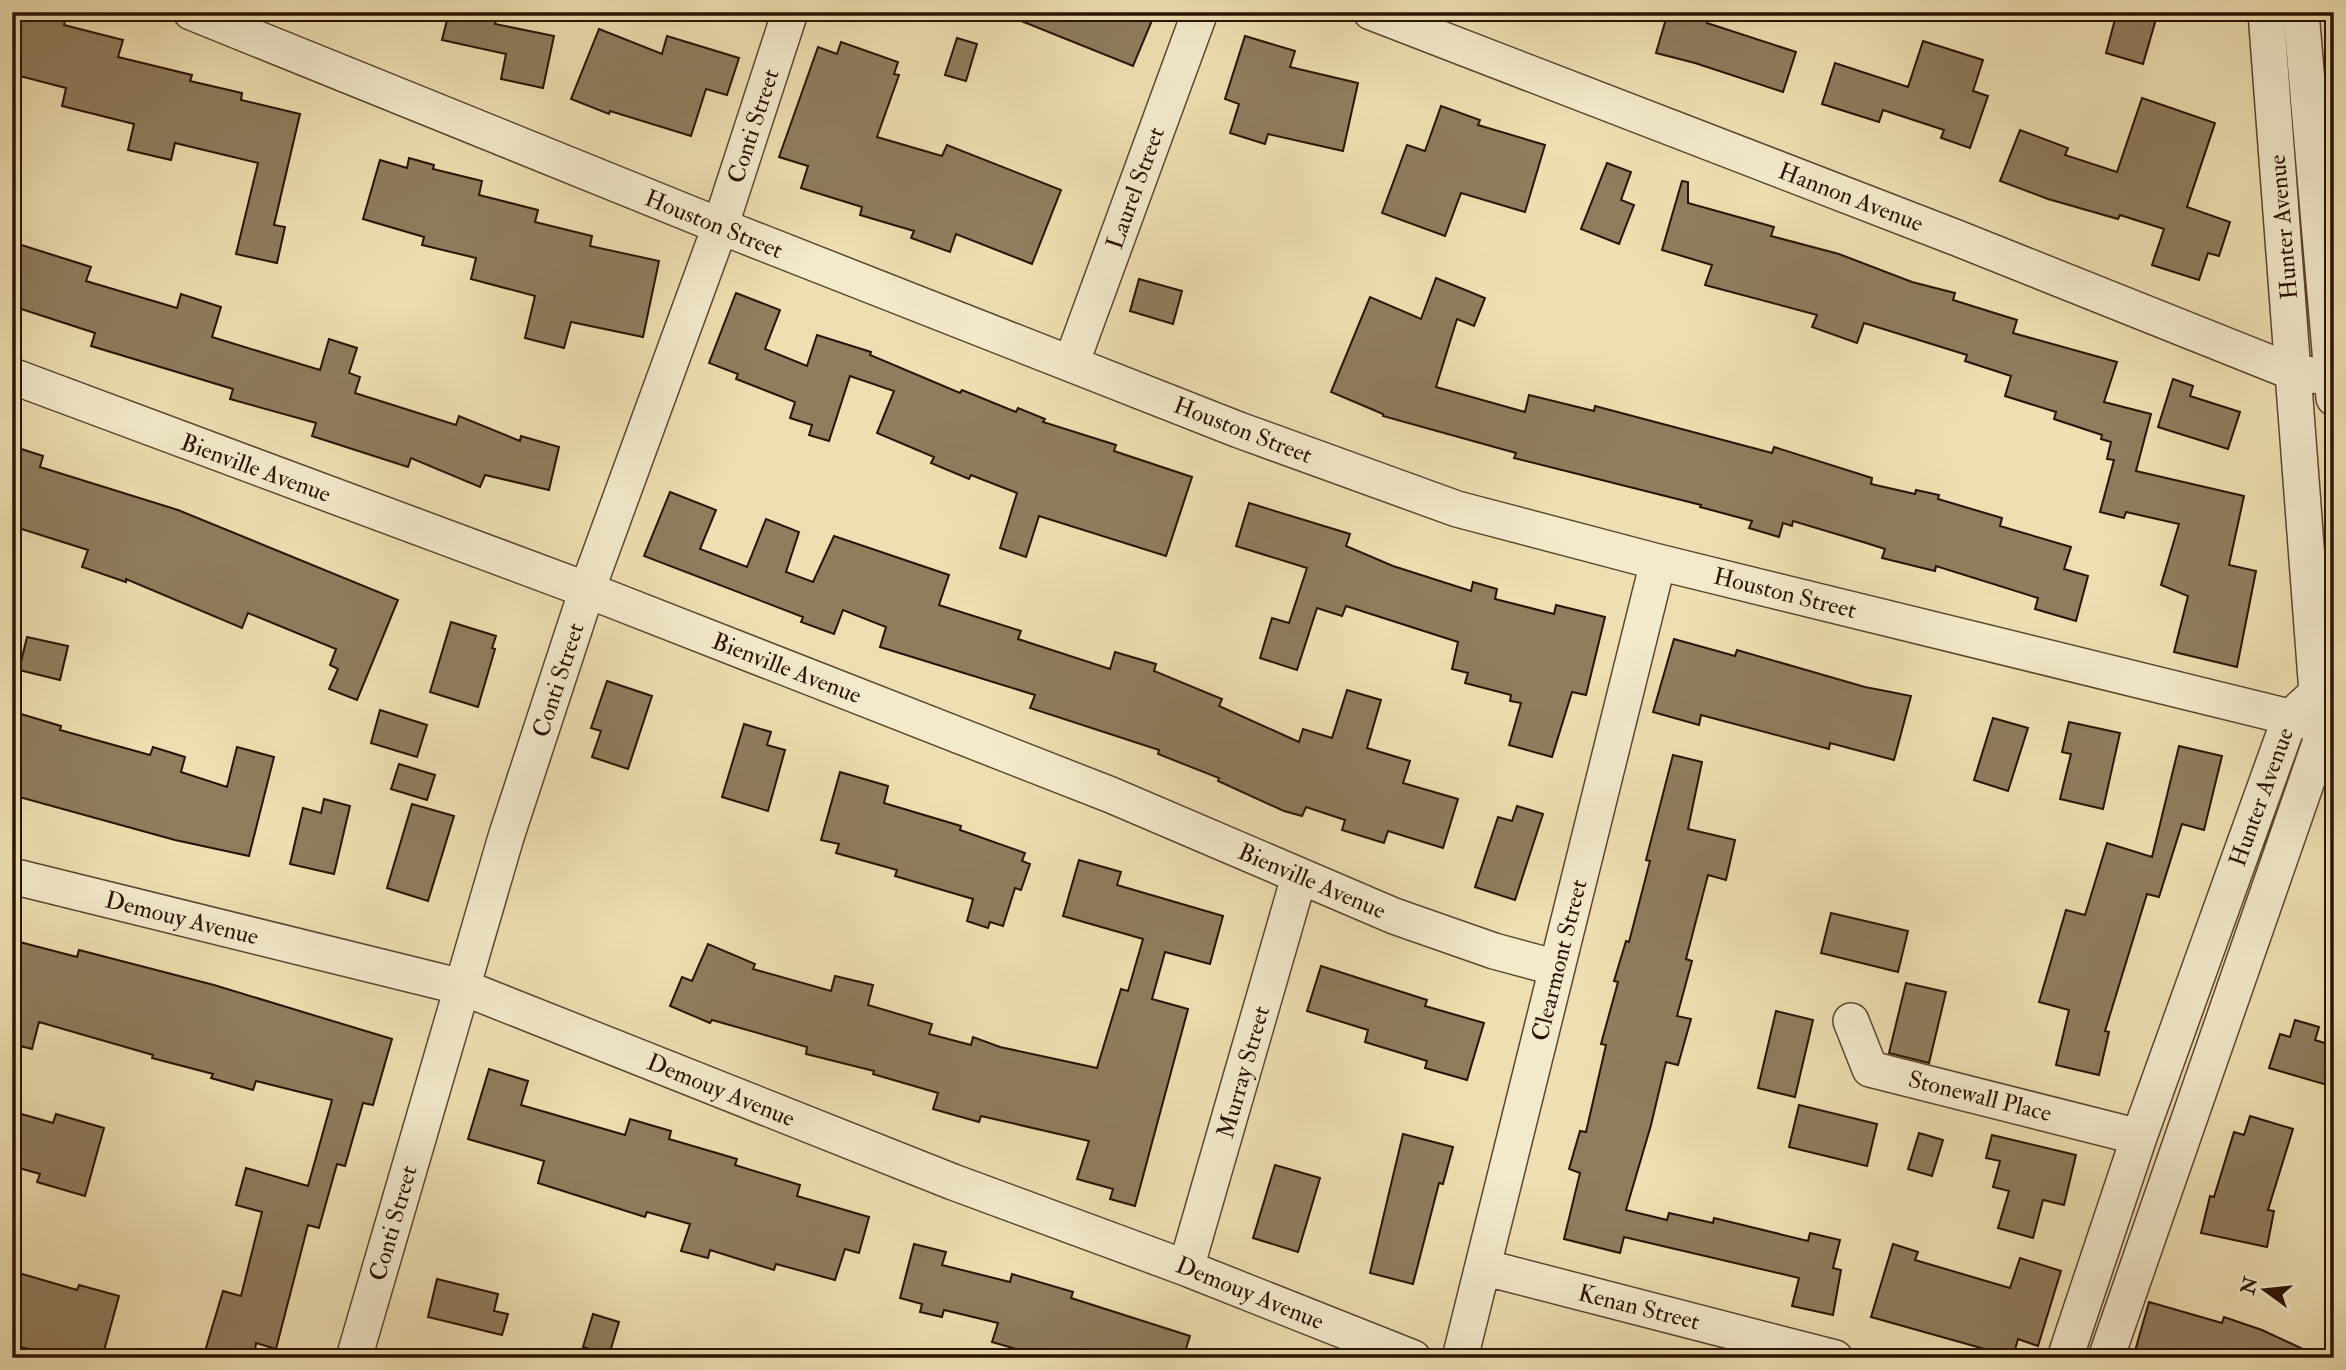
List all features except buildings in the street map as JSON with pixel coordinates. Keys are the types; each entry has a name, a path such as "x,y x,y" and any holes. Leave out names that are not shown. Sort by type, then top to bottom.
{"street":[{"name":"Houston Street","path":"191,12 720,227 1071,364 1457,509 1658,562 2290,718 2331,725"},
{"name":"Conti Street","path":"354,1358 506,837 587,590 720,227 790,12"},
{"name":"Laurel Street","path":"1071,364 1199,12"},
{"name":"Hannon Avenue","path":"1371,12 1944,233 2333,388"},
{"name":"Hunter Avenue","path":"2065,1358 2139,1137 2290,718 2316,693 2295,373 2266,12"},
{"name":"Hunter Avenue","path":"2301,12 2333,388"},
{"name":"Bienville Avenue","path":"12,376 587,590 1111,795 1299,877 1494,951 1557,968"},
{"name":"Clearmont Street","path":"1460,1358 1658,562"},
{"name":"Hunter Avenue","path":"2106,1358 2331,725"},
{"name":"Demouy Avenue","path":"12,876 462,987 953,1182 1186,1268 1413,1358"},
{"name":"Murray Street","path":"1186,1268 1299,877"},
{"name":"Stonewall Place","path":"1851,1021 1870,1069 2139,1137"},
{"name":"Kenan Street","path":"1483,1268 1835,1358"}]}
